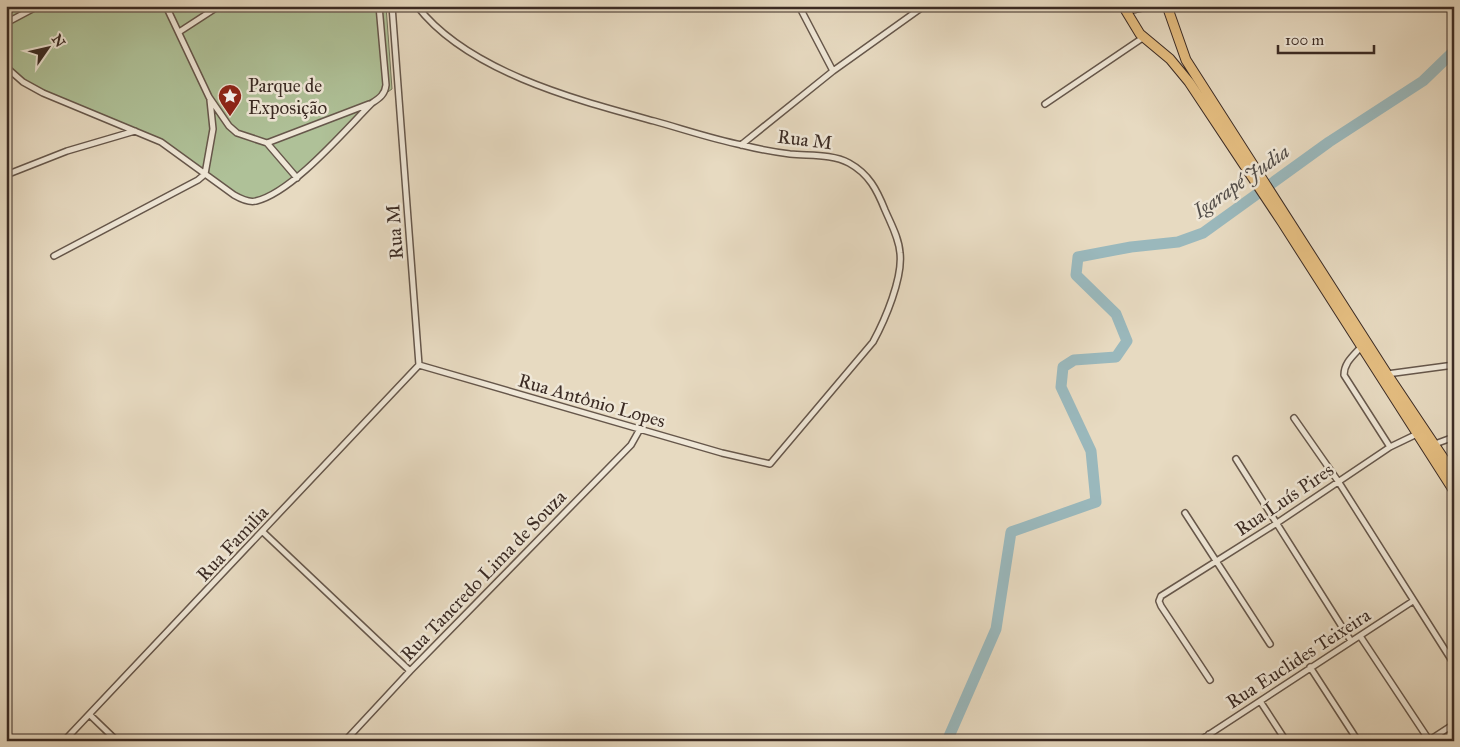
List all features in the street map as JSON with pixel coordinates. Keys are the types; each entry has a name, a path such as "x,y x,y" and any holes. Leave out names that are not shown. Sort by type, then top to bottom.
{"highway":[{"path":"1125,6 1134,8 1144,6"},
{"path":"1125,6 1144,37 1178,68 1233,142 1454,474"},
{"path":"1167,6 1186,60 1233,142"},
{"path":"1284,219 1361,348 1454,491"}],"street":[{"path":"6,23 38,6"},
{"path":"166,6 210,98 230,126 237,133 267,143 297,178"},
{"path":"6,67 24,82 43,94 160,142 234,196 248,201 256,201 272,194 297,178 385,91 379,6"},
{"name":"Rua M","path":"392,6 419,365"},
{"name":"Rua M","path":"417,6 434,25 486,64 532,83 617,111 741,145 791,154 841,159 860,170 869,179 877,190 895,234 900,253 900,269 891,302 873,342 770,464 757,462"},
{"path":"791,6 799,8 833,71"},
{"path":"741,145 833,71 924,6"},
{"path":"179,32 217,7"},
{"path":"1045,104 1144,37"},
{"path":"54,256 198,180 205,174 213,129 210,98"},
{"path":"267,143 372,103"},
{"path":"6,175 67,151 136,131"},
{"path":"1361,348 1349,360 1344,375 1390,447"},
{"name":"Rua Antônio Lopes","path":"419,365 757,462"},
{"name":"Rua Familia","path":"64,741 419,365"},
{"path":"1387,374 1454,365"},
{"path":"1294,418 1338,481 1454,664"},
{"name":"Rua Tancredo Lima de Souza","path":"345,741 410,671 631,445 640,429"},
{"name":"Rua Luís Pires","path":"1210,680 1160,604 1161,596 1390,447 1416,434"},
{"path":"1435,444 1454,437"},
{"path":"1236,459 1351,641"},
{"path":"1185,513 1270,644"},
{"path":"263,532 410,671"},
{"name":"Rua Euclides Teixeira","path":"1199,741 1413,601"},
{"path":"1360,636 1429,740 1454,724"},
{"path":"1310,667 1358,741"},
{"path":"1260,701 1286,741"},
{"path":"90,715 118,741"},
{"path":"1209,734 1213,741"}],"green space":[{"name":"Parque de Exposição","path":"6,6 386,6 392,89 372,103 297,178 256,201 240,199 161,142 31,87 6,67"}],"waterway":[{"name":"Igarapé Judia","path":"947,741 996,629 1011,532 1096,502 1091,451 1061,387 1063,367 1074,360 1116,357 1127,341 1116,314 1076,275 1078,257 1131,247 1178,242 1203,233 1329,142 1423,81 1454,51"}],"place":[{"name":"Parque de Exposição","path":"230,117"}]}
